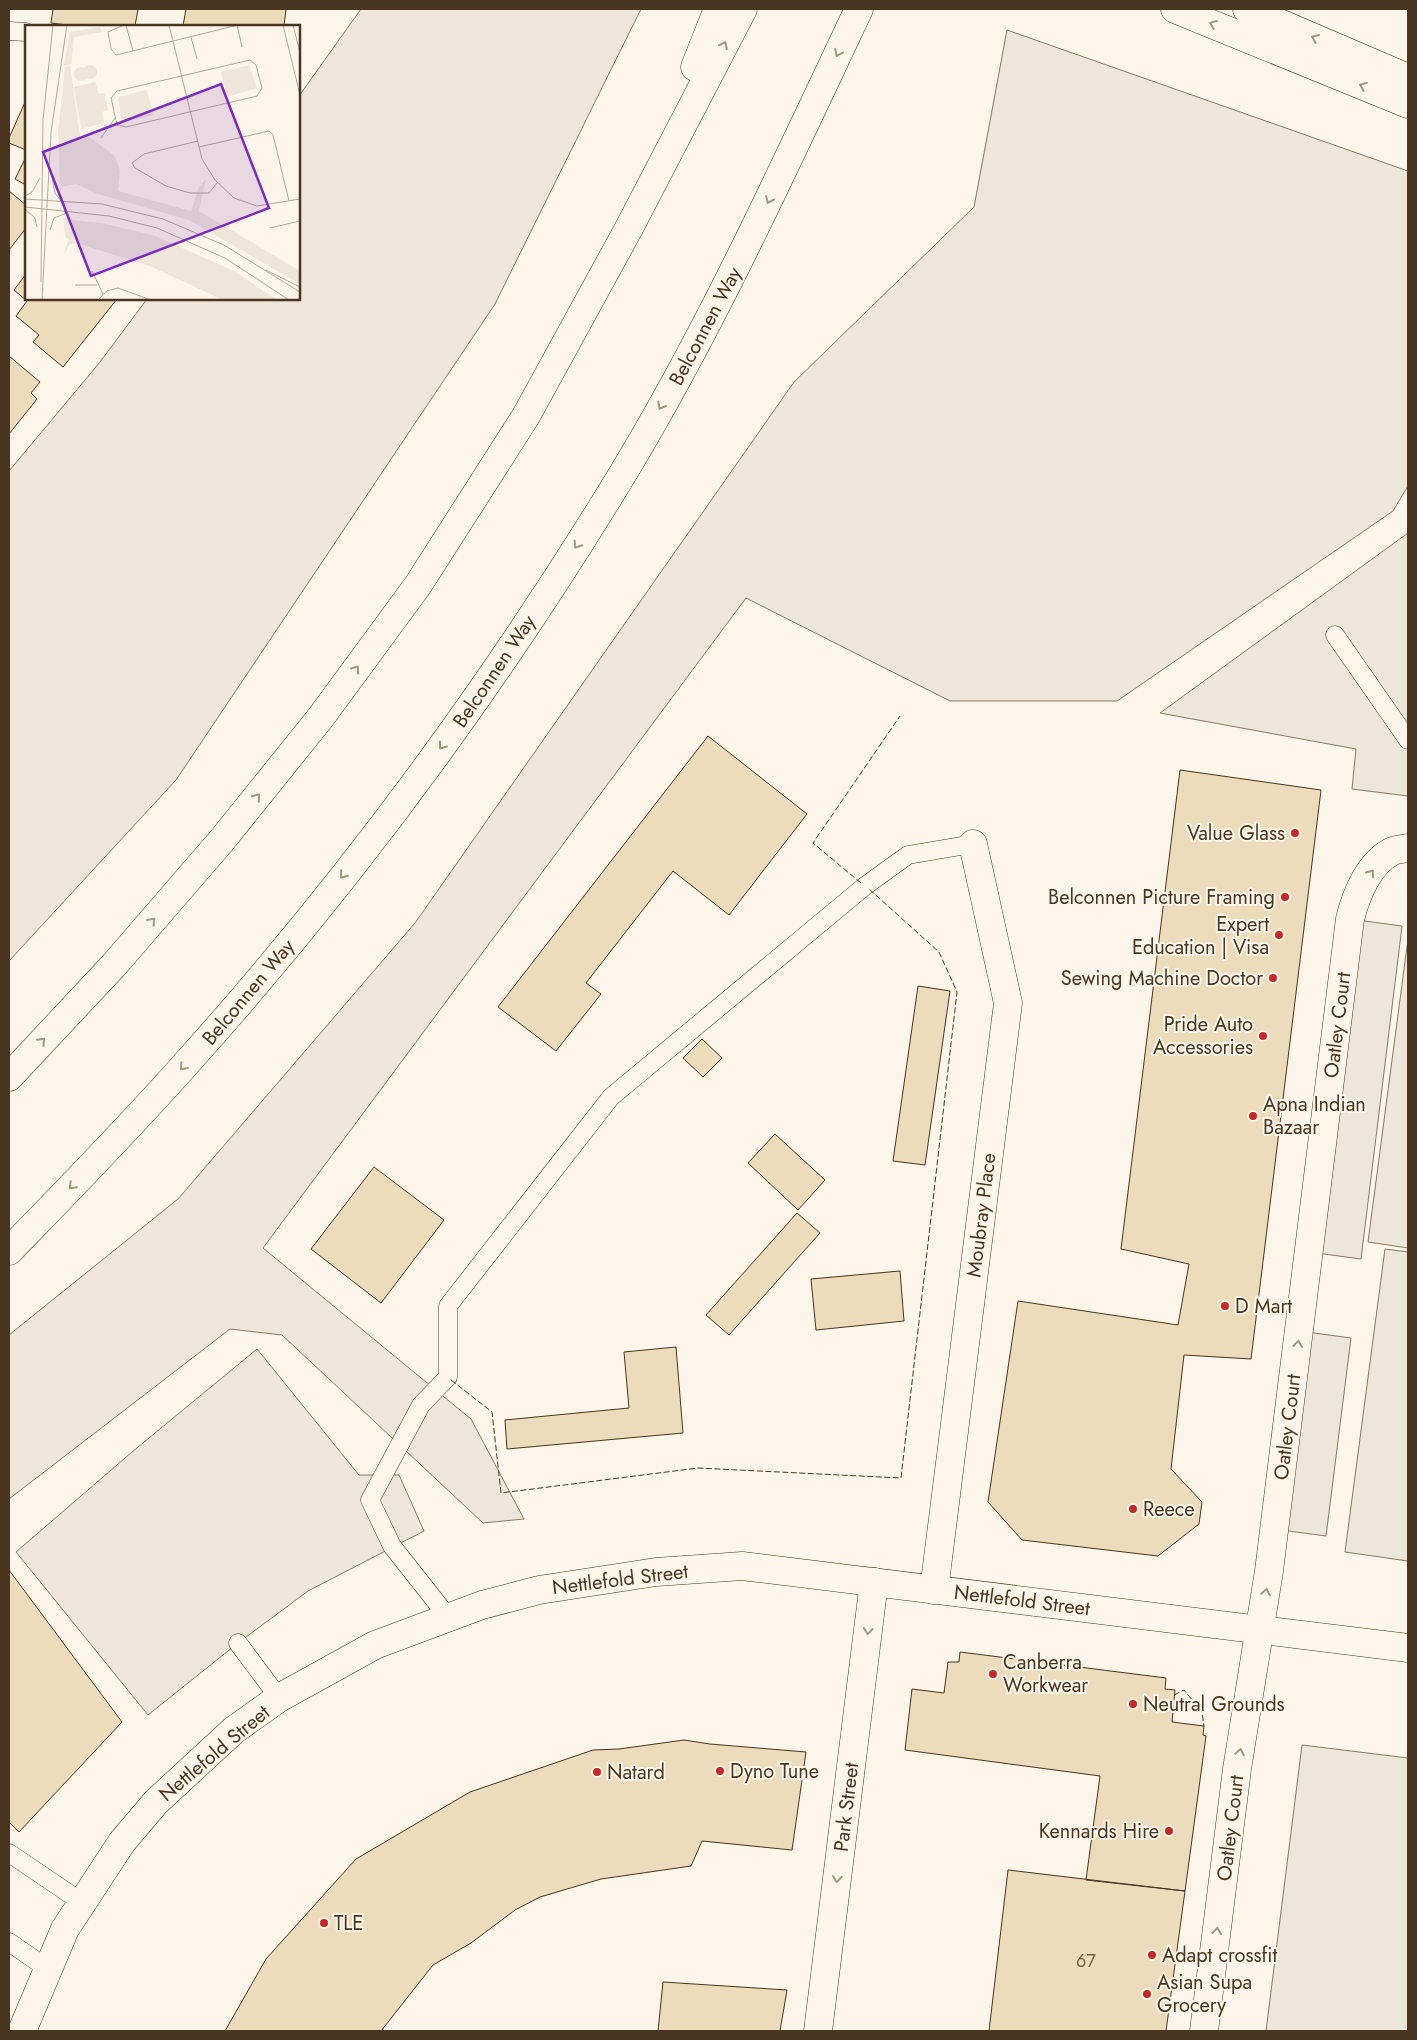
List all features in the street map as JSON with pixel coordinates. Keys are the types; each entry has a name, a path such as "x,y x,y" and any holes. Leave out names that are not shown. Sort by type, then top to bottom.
{"street":[{"path":"629,228 718,9"},
{"path":"9,1077 114,965 222,840 321,717 418,585 526,416 629,228 743,9"},
{"name":"Belconnen Way","path":"9,1251 98,1160 194,1056 294,937 406,796 505,657 625,470 720,301 859,9"},
{"path":"1175,9 1408,104"},
{"path":"1247,9 1408,78"},
{"name":"Moubray Place","path":"934,1590 1008,1003 973,844"},
{"name":"Oatley Court","path":"1204,2031 1237,1769 1269,1571 1350,919 1360,888 1379,860 1393,851 1408,848"},
{"name":"Nettlefold Street","path":"22,2031 65,1928 122,1842 156,1802 234,1730 279,1698 376,1645 482,1605 539,1590 656,1572 742,1566 1408,1648"},
{"name":"Park Street","path":"818,2031 874,1582"}],"lane":[{"path":"9,31 25,32"},
{"path":"1335,635 1408,740"},
{"path":"448,1617 392,1546 370,1500 422,1404 448,1377 448,1306 611,1097 865,886 908,855 973,844"},
{"path":"238,1643 279,1698"},
{"path":"9,1853 83,1903"},
{"path":"9,1942 48,1969"}],"shaded area":[{"path":"361,9 641,9 495,304 176,780 9,961 9,471 100,362 146,300 300,300 300,95"},
{"path":"1007,30 1408,171 1408,486 1393,511 1117,701 950,701 746,598 263,1248 471,1419 524,1519 483,1523 282,1335 230,1329 9,1499 9,1335 178,1199 415,923 794,382 974,207"},
{"path":"1408,533 1408,796 1352,789 1356,749 1160,713"},
{"path":"1350,919 1402,926 1361,1259 1309,1252"},
{"path":"1408,939 1408,1248 1368,1242"},
{"path":"1385,1249 1408,1252 1408,1561 1345,1552"},
{"path":"1299,1331 1351,1338 1326,1536 1274,1529"},
{"path":"257,1349 359,1475 399,1475 424,1531 308,1591 238,1643 148,1715 16,1552 132,1452"},
{"path":"1302,1745 1408,1758 1408,2031 1266,2031"}],"building":[{"path":"53,9 138,9 135,25 68,25 51,23"},
{"path":"186,9 286,9 284,25 183,25"},
{"path":"25,102 25,150 9,143 9,138"},
{"path":"25,159 25,184 15,179"},
{"path":"9,191 25,204 25,229 9,250"},
{"path":"25,275 25,299 14,290"},
{"path":"26,300 116,300 63,367 33,342 39,335 16,316 27,301"},
{"path":"9,356 40,382 31,393 37,399 9,434"},
{"path":"708,736 807,814 729,915 673,871 586,983 601,994 556,1051 498,1007"},
{"path":"1180,770 1321,790 1251,1359 1184,1355 1171,1469 1202,1502 1199,1524 1158,1556 1022,1540 988,1502 1018,1301 1178,1325 1189,1264 1121,1249"},
{"path":"918,986 950,991 925,1165 893,1161"},
{"path":"702,1039 722,1058 703,1077 683,1058"},
{"path":"775,1134 825,1180 798,1210 748,1163"},
{"path":"374,1167 444,1220 381,1303 311,1249"},
{"path":"797,1213 820,1233 729,1335 706,1315"},
{"path":"900,1271 904,1321 816,1330 811,1279"},
{"path":"676,1347 683,1433 507,1449 505,1420 629,1408 624,1352"},
{"path":"9,1570 122,1722 19,1832 9,1822"},
{"path":"960,1652 1166,1678 1165,1689 1175,1690 1172,1722 1204,1726 1203,1735 1206,1736 1185,1891 1086,1880 1100,1776 905,1750 912,1689 944,1693 948,1662 959,1662"},
{"path":"684,1740 806,1752 792,1850 702,1841 691,1866 601,1879 540,1897 515,1910 471,1943 433,1965 381,2031 225,2031 266,1959 356,1859 470,1792 593,1750 619,1749"},
{"path":"1008,1870 1185,1891 1166,2031 989,2031"},
{"path":"663,1982 787,1990 780,2031 658,2031"}],"fence":[{"path":"861,883 813,843 900,716"},
{"path":"451,1380 492,1412 501,1493 698,1468 901,1478 957,992 939,952 869,889"},
{"path":"1174,1695 1184,1690 1202,1712 1204,1726"}],"place":[{"name":"Value Glass","path":"1295,833"},
{"name":"Belconnen Picture Framing","path":"1285,897"},
{"name":"Expert Education | Visa","path":"1279,935"},
{"name":"Sewing Machine Doctor","path":"1273,978"},
{"name":"Pride Auto Accessories","path":"1263,1036"},
{"name":"Apna Indian Bazaar","path":"1253,1116"},
{"name":"D Mart","path":"1225,1306"},
{"name":"Reece","path":"1133,1509"},
{"name":"Canberra Workwear","path":"993,1674"},
{"name":"Neutral Grounds","path":"1133,1704"},
{"name":"Dyno Tune","path":"720,1771"},
{"name":"Natard","path":"597,1772"},
{"name":"Kennards Hire","path":"1169,1831"},
{"name":"TLE","path":"324,1923"},
{"name":"Adapt crossfit","path":"1152,1955"},
{"name":"Asian Supa Grocery","path":"1147,1994"}]}
